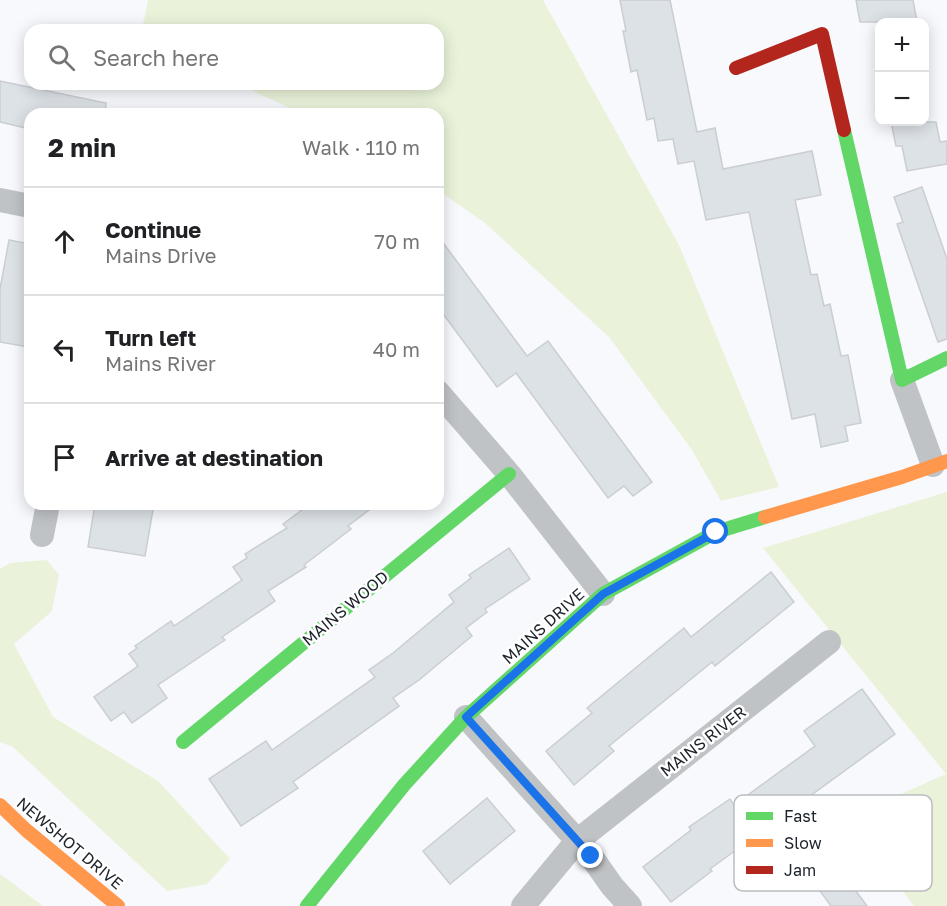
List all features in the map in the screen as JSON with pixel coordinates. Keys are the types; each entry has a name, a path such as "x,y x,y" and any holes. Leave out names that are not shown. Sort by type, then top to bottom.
{"street":[{"path":"736,68 822,34 902,380 940,463"},
{"path":"0,200 24,205"},
{"path":"902,380 947,358"},
{"path":"444,399 509,474 603,594"},
{"name":"MAINS DRIVE","path":"307,906 404,785 466,717 603,594 716,532 902,477 940,463"},
{"name":"MAINS WOOD","path":"183,742 509,474"},
{"path":"42,535 47,510"},
{"name":"MAINS RIVER","path":"523,906 577,841 829,642"},
{"path":"466,717 577,841 630,906"},
{"name":"NEWSHOT DRIVE","path":"0,805 26,830 118,906"}],"green space":[{"path":"148,0 543,0 679,245 779,487 721,501 692,450 609,337 485,223 444,194 444,108 290,108 251,90 444,90 444,24 143,24"},
{"path":"947,492 947,906 914,906 903,891 932,891 932,795 899,795 946,774 763,548"},
{"path":"47,560 59,575 52,611 14,644 53,717 158,781 230,859 207,884 167,891 13,747 0,742 0,569 10,563"},
{"path":"0,874 43,906 0,906"}],"building":[{"path":"620,0 670,0 697,132 715,128 723,169 812,151 821,195 795,200 811,275 817,274 824,306 830,304 841,356 848,355 861,423 845,426 848,441 821,447 815,414 792,419 749,212 706,220 694,161 678,164 673,139 658,141 654,118 647,120 637,70 631,72"},
{"path":"856,0 913,0 916,18 875,18 875,22 860,22"},
{"path":"0,81 24,86 24,90 43,90 106,103 106,108 24,108 24,128 0,122"},
{"path":"929,122 936,122 940,142 947,141 947,164 907,171 902,146 896,146 892,126 929,126"},
{"path":"922,187 947,259 947,339 938,342 897,224 903,222 894,197"},
{"path":"9,240 24,243 24,346 0,342 0,289"},
{"path":"444,244 527,356 548,341 652,482 633,496 624,486 608,498 516,373 497,387 444,315"},
{"path":"94,510 153,510 145,556 88,547"},
{"path":"302,510 369,510 348,526 351,529 304,565 306,567 268,591 275,601 222,637 225,640 158,685 167,698 132,723 124,712 111,721 94,697 138,666 129,654 137,648 135,646 171,621 174,626 242,580 233,567 247,558 245,554 287,528 283,524"},
{"path":"509,548 530,579 485,609 487,612 466,628 472,636 419,680 393,698 399,706 293,782 298,788 241,826 209,779 266,741 272,750 375,677 369,670 454,602 449,595 471,578 469,575"},
{"path":"771,572 794,602 715,666 712,662 609,746 614,751 574,785 546,751 592,713 587,708 684,628 691,637"},
{"path":"862,689 895,734 811,795 748,795 815,746 804,731"},
{"path":"487,798 515,831 450,884 423,851"},
{"path":"730,799 734,805 734,851 671,902 643,867 691,830 689,827"},
{"path":"820,891 856,891 867,906 831,906"}],"traffic: fast":[{"path":"844,130 902,380 947,358"},
{"path":"183,742 509,474"},
{"path":"307,906 404,785 466,717 603,594 716,532 765,517"}],"traffic: slow":[{"path":"765,517 902,477 947,461"},
{"path":"0,805 26,830 118,906"}],"traffic: jam":[{"path":"736,68 822,34 844,130"}],"route":[{"path":"591,856 466,717 603,594 716,532"}]}
